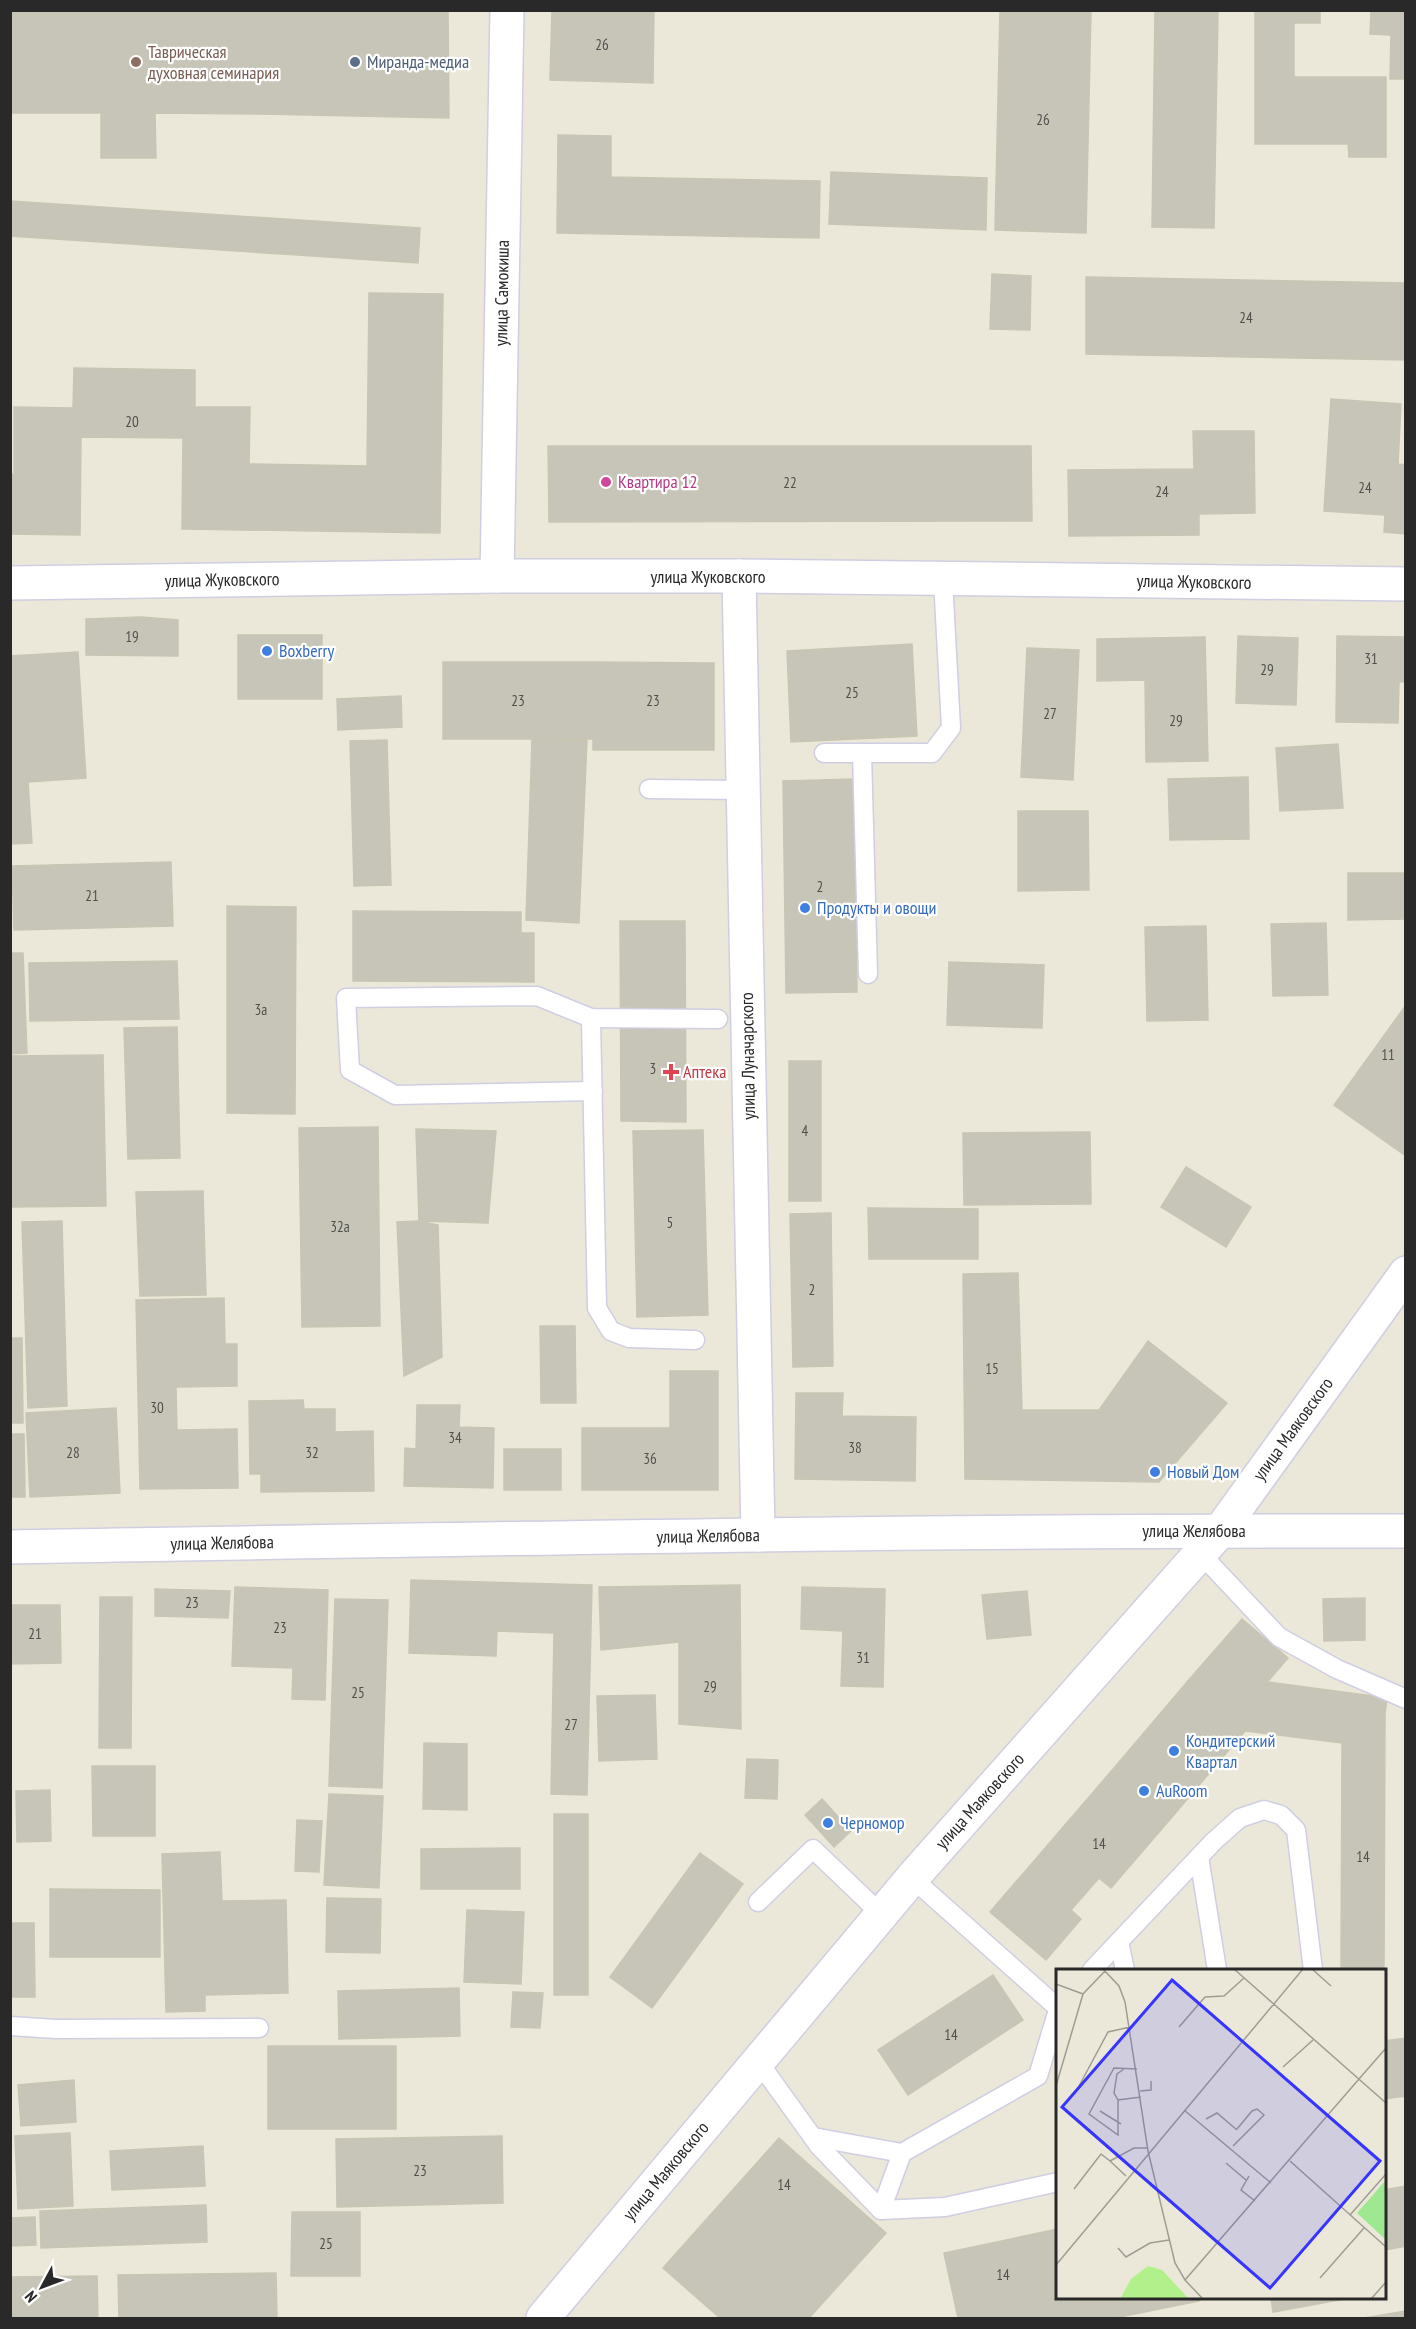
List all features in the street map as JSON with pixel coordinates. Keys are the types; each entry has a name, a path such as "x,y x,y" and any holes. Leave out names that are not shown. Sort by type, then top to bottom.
{"main road":[{"name":"улица Самокиша","path":"497,576 507,10"},
{"name":"улица Жуковского","path":"10,583 497,576 739,576 1406,584"},
{"name":"улица Луначарского","path":"739,576 758,1535"},
{"name":"улица Маяковского","path":"543,2319 912,1878 1210,1542 1406,1273"},
{"name":"улица Желябова","path":"10,1547 758,1535 1210,1542 1406,1531"}],"lane":[{"path":"824,753 932,753 951,728 943,579"},
{"path":"862,753 868,975"},
{"path":"649,789 743,790"},
{"path":"593,1091 395,1095 350,1070 346,998 537,996 591,1017 718,1019"},
{"path":"591,1017 597,1308 611,1331 629,1338 695,1340"},
{"path":"1210,1542 1279,1637 1337,1670 1406,1699"},
{"path":"1094,1969 1199,1857 1239,1818 1264,1810 1281,1815 1296,1830 1313,1969"},
{"path":"758,1902 813,1850 882,1914"},
{"path":"1199,1857 1217,1969"},
{"path":"912,1878 1056,2007"},
{"path":"1119,1942 1125,1969"},
{"path":"813,2137 902,2153 1038,2076 1056,2016"},
{"path":"10,2026 56,2029 259,2028"},
{"path":"758,2061 819,2146 881,2210 945,2207 1056,2182"},
{"path":"881,2210 902,2153"}],"building":[{"name":"Таврическая духовная семинария","path":"10,10 261,10 261,114 155,113 156,158 101,158 101,113 10,113"},
{"name":"Миранда-медиа","path":"261,10 448,10 449,118 261,114"},
{"path":"552,10 654,10 653,83 550,80"},
{"path":"1000,10 1091,10 1086,233 995,230"},
{"path":"1155,10 1218,10 1214,228 1152,227"},
{"path":"1255,10 1320,10 1320,23 1294,23 1294,77 1386,77 1386,157 1349,157 1348,144 1255,144"},
{"path":"1371,10 1406,10 1406,79 1390,79 1391,35 1370,34"},
{"path":"558,135 611,136 611,177 820,181 819,238 557,233"},
{"path":"831,172 987,178 986,230 829,224"},
{"path":"10,201 420,228 418,263 10,236"},
{"path":"992,274 1031,276 1030,330 990,329"},
{"path":"1086,277 1406,283 1406,360 1086,354"},
{"path":"369,293 443,294 440,533 182,529 183,438 81,437 80,535 10,534 10,474 14,474 14,407 73,408 74,368 195,370 195,407 250,407 249,464 367,466"},
{"path":"1331,399 1401,404 1398,464 1406,465 1406,534 1384,532 1385,515 1324,511"},
{"path":"1193,431 1254,431 1255,513 1199,514 1199,535 1069,536 1068,470 1194,469"},
{"path":"548,446 1031,446 1032,521 549,522"},
{"path":"141,617 178,620 178,656 86,655 86,619"},
{"path":"238,635 322,635 322,699 238,699"},
{"path":"1238,636 1298,638 1296,705 1236,703"},
{"path":"1337,636 1406,637 1406,682 1399,682 1398,723 1336,722"},
{"path":"1205,637 1208,761 1146,762 1145,680 1097,681 1097,639"},
{"path":"912,644 917,736 791,742 787,651"},
{"path":"1027,648 1079,650 1073,780 1021,777"},
{"path":"78,652 86,778 28,782 32,843 10,844 10,656"},
{"path":"443,662 593,662 593,739 443,739"},
{"path":"593,662 714,663 714,750 593,750"},
{"path":"401,696 402,727 338,730 337,699"},
{"path":"532,739 587,740 579,923 526,920"},
{"path":"387,740 391,885 354,886 350,741"},
{"path":"1338,744 1343,808 1280,811 1276,748"},
{"path":"1248,777 1249,839 1170,840 1168,779"},
{"path":"854,779 857,992 786,993 783,781"},
{"path":"1018,811 1088,811 1089,890 1018,891"},
{"path":"171,862 173,926 14,930 12,866"},
{"path":"1348,873 1406,873 1406,919 1348,920"},
{"path":"227,906 296,907 295,1114 227,1113"},
{"path":"353,911 521,912 521,933 534,933 534,982 353,981"},
{"path":"620,921 685,921 686,1122 621,1121"},
{"path":"1326,923 1328,995 1273,996 1271,924"},
{"path":"1206,926 1208,1020 1147,1021 1145,927"},
{"path":"10,953 23,953 27,1053 10,1054"},
{"path":"177,961 179,1019 30,1021 29,963"},
{"path":"949,962 1044,965 1042,1028 947,1025"},
{"path":"1406,1005 1406,1156 1334,1105"},
{"path":"177,1027 180,1158 128,1159 124,1028"},
{"path":"103,1055 106,1206 10,1207 10,1056"},
{"path":"789,1061 821,1061 821,1201 789,1201"},
{"path":"378,1127 380,1326 302,1327 299,1128"},
{"path":"416,1129 496,1131 488,1223 419,1221"},
{"path":"703,1130 708,1315 637,1317 633,1131"},
{"path":"1090,1132 1091,1204 964,1205 963,1133"},
{"path":"1186,1167 1251,1207 1226,1247 1161,1207"},
{"path":"203,1191 206,1295 140,1296 136,1192"},
{"path":"868,1208 978,1209 978,1259 869,1259"},
{"path":"831,1213 833,1366 793,1367 790,1214"},
{"path":"62,1221 67,1406 28,1408 22,1222"},
{"path":"419,1221 438,1225 442,1357 404,1376 397,1222"},
{"path":"1018,1273 1022,1410 1099,1410 1148,1341 1227,1403 1159,1482 965,1479 963,1274"},
{"path":"224,1298 225,1344 237,1344 237,1386 176,1387 177,1430 237,1429 238,1488 140,1489 136,1300"},
{"path":"540,1326 575,1326 576,1403 541,1403"},
{"path":"10,1338 22,1338 23,1423 10,1423"},
{"path":"670,1371 718,1371 718,1490 582,1490 582,1428 670,1428"},
{"path":"796,1393 843,1393 842,1416 916,1417 915,1481 795,1479"},
{"path":"303,1400 304,1409 335,1409 335,1432 373,1431 374,1491 261,1492 261,1474 250,1474 249,1401"},
{"path":"417,1405 460,1405 459,1427 494,1428 493,1488 404,1486 405,1448 416,1449"},
{"path":"116,1408 120,1493 30,1497 26,1413"},
{"path":"10,1434 24,1434 25,1497 10,1497"},
{"path":"504,1449 561,1449 561,1490 504,1490"},
{"path":"411,1580 592,1585 587,1795 551,1794 554,1633 497,1631 496,1656 409,1653"},
{"path":"740,1585 741,1729 679,1724 679,1642 601,1650 599,1587"},
{"path":"235,1587 328,1590 325,1700 292,1699 293,1668 232,1666"},
{"path":"802,1587 885,1589 883,1687 841,1686 843,1631 801,1629"},
{"path":"155,1589 230,1591 228,1618 155,1616"},
{"path":"1027,1591 1031,1635 987,1639 982,1595"},
{"path":"100,1597 132,1597 131,1748 99,1748"},
{"path":"1365,1598 1365,1640 1324,1641 1323,1599"},
{"path":"335,1599 388,1600 382,1788 329,1786"},
{"path":"10,1605 60,1605 61,1663 10,1664"},
{"path":"1242,1619 1288,1658 1251,1701 1263,1711 1245,1731 1187,1682"},
{"path":"1187,1682 1245,1731 1178,1810 1120,1761"},
{"path":"1268,1682 1387,1698 1385,1714 1384,1969 1341,1969 1342,1743 1245,1731 1263,1711 1251,1701"},
{"path":"655,1695 657,1759 599,1761 597,1696"},
{"path":"424,1743 467,1744 467,1810 423,1809"},
{"path":"747,1759 778,1760 777,1799 745,1798"},
{"path":"1120,1761 1178,1810 1111,1888 1099,1878 1071,1910 1081,1919 1046,1960 990,1912"},
{"path":"92,1766 155,1766 155,1836 93,1836"},
{"path":"50,1790 51,1841 17,1842 16,1791"},
{"path":"329,1794 383,1796 379,1888 324,1885"},
{"name":"Черномор","path":"822,1799 851,1831 834,1847 805,1815"},
{"path":"554,1814 588,1814 588,1995 554,1995"},
{"path":"297,1820 322,1821 319,1872 295,1871"},
{"path":"520,1848 520,1889 421,1889 421,1849"},
{"path":"220,1852 222,1901 286,1900 288,1993 205,1995 205,2011 166,2012 162,1854"},
{"path":"700,1853 743,1884 652,2008 610,1977"},
{"path":"50,1889 160,1890 160,1957 50,1957"},
{"path":"327,1898 381,1899 380,1953 326,1952"},
{"path":"467,1910 524,1912 521,1984 464,1982"},
{"path":"10,1923 34,1923 35,1997 10,1997"},
{"path":"993,1975 1023,2020 908,2095 878,2050"},
{"path":"459,1988 460,2036 339,2039 338,1991"},
{"path":"513,1992 543,1993 540,2028 511,2027"},
{"path":"1406,2038 1406,2096 1386,2099 1386,2041"},
{"path":"268,2046 396,2046 396,2129 268,2129"},
{"path":"74,2080 76,2122 21,2126 18,2085"},
{"path":"70,2133 73,2206 18,2209 15,2136"},
{"path":"502,2136 503,2203 337,2207 336,2139"},
{"path":"779,2138 886,2233 809,2318 720,2318 663,2268"},
{"path":"203,2146 205,2186 112,2190 110,2151"},
{"path":"1406,2186 1406,2246 1386,2250 1386,2190"},
{"path":"206,2205 207,2242 41,2248 40,2211"},
{"path":"292,2212 360,2212 360,2276 291,2276"},
{"path":"35,2217 36,2245 10,2246 10,2218"},
{"path":"1056,2229 1056,2299 1198,2299 1199,2301 1115,2318 958,2318 944,2253"},
{"path":"276,2273 277,2318 119,2318 118,2275"},
{"path":"97,2276 98,2318 10,2318 10,2277"},
{"path":"1271,2299 1344,2299 1273,2312"},
{"path":"1406,2311 1406,2318 1364,2318"}],"place":[{"name":"Таврическая духовная семинария","path":"136,62"},
{"name":"Миранда-медиа","path":"355,62"},
{"name":"Квартира 12","path":"606,482"},
{"name":"Boxberry","path":"267,651"},
{"name":"Продукты и овощи","path":"805,908"},
{"name":"Аптека","path":"671,1072"},
{"name":"Новый Дом","path":"1155,1472"},
{"name":"Кондитерский Квартал","path":"1174,1751"},
{"name":"AuRoom","path":"1144,1791"},
{"name":"Черномор","path":"828,1823"}]}
